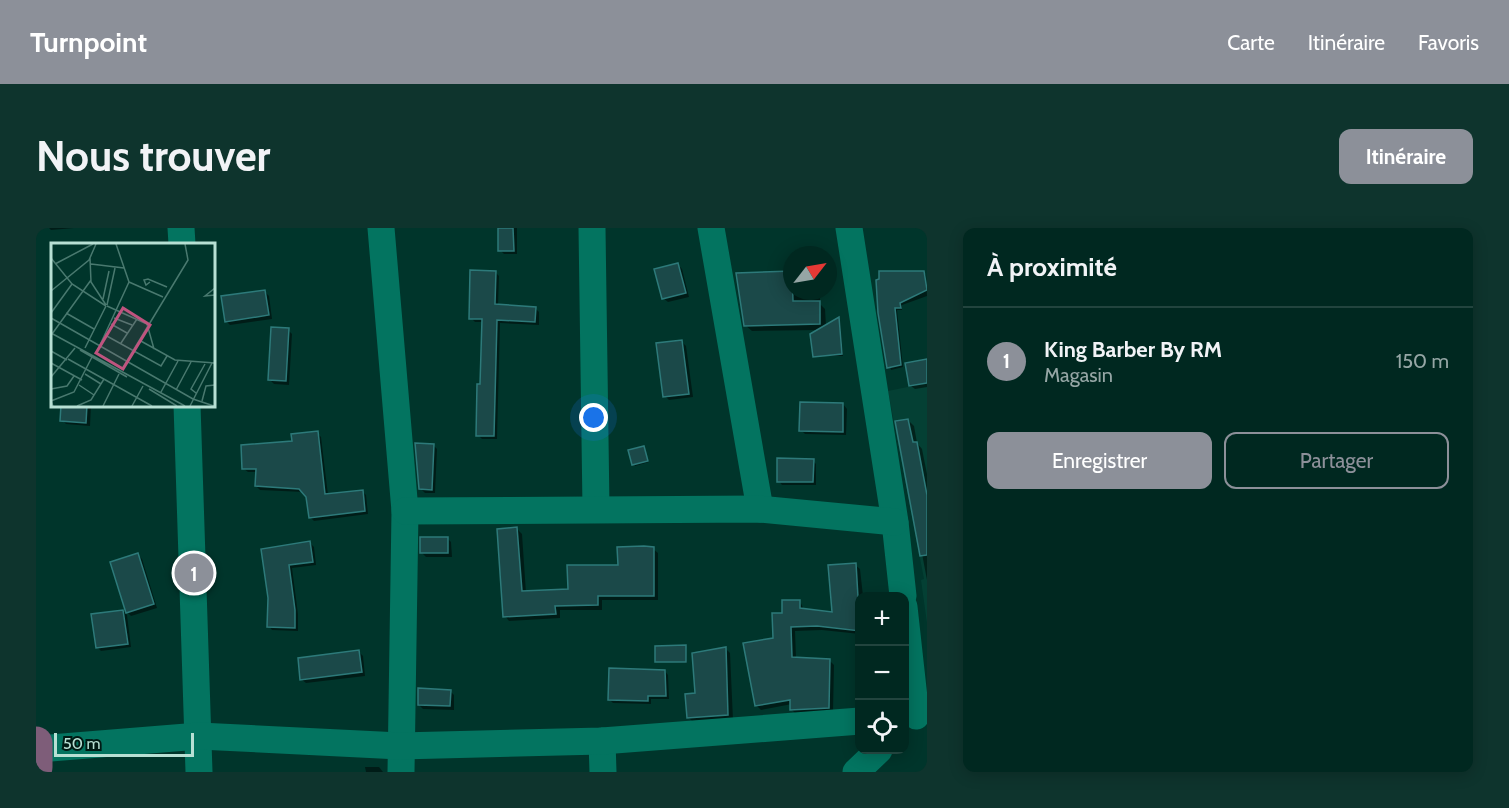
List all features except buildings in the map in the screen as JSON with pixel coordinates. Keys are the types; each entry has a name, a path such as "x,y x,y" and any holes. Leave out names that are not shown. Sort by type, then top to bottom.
{"street":[{"path":"381,228 405,511 400,759"},
{"path":"592,228 596,508"},
{"path":"711,228 760,509"},
{"path":"849,228 895,522 902,592"},
{"path":"187,406 199,772"},
{"path":"405,511 596,508 760,509 895,522"},
{"path":"907,646 913,719"},
{"path":"36,753 199,736 400,759 855,721"},
{"path":"602,741 603,772"},
{"path":"856,772 875,754"}],"shaded area":[{"path":"927,383 927,623 921,580 924,579 888,391"}],"place":[{"name":"King Barber By RM","path":"194,573"}]}
